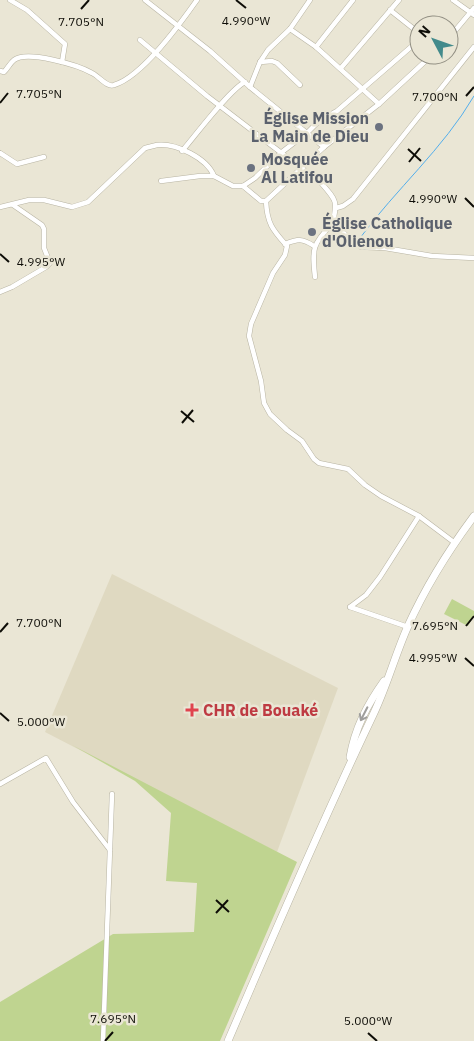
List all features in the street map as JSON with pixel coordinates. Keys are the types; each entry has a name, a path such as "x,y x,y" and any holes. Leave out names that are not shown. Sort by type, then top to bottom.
{"main road":[{"path":"228,1041 286,903 374,713 408,627 428,585 454,542 474,516"}],"street":[{"path":"10,0 27,10 65,44 62,62"},
{"path":"146,0 324,147"},
{"path":"0,71 4,72 14,60 35,55 91,72 113,86 131,77 154,53 197,0"},
{"path":"250,87 260,62 268,50 290,29 310,0"},
{"path":"316,46 353,0"},
{"path":"341,68 399,0"},
{"path":"452,0 473,12 459,27"},
{"path":"390,10 409,25"},
{"path":"290,29 316,46 379,104"},
{"path":"140,40 154,53 322,184 333,197 336,204 333,223 314,246 315,277"},
{"path":"336,208 343,206 353,199 474,47"},
{"path":"161,181 214,176 233,186 243,186 255,178 319,121 337,111 362,87 409,48"},
{"path":"260,62 272,61 278,63 300,85"},
{"path":"421,65 379,104 300,168 266,202 266,211 274,233 287,246 285,255 251,324 249,336 261,381 264,403 270,414 302,441 314,460 319,463 348,469 365,485 381,496 419,516 454,542"},
{"path":"182,151 240,85 245,82"},
{"path":"0,207 28,200 44,200 72,207 88,202 145,148 156,145 165,145 202,160 214,176"},
{"path":"0,153 17,164 44,157"},
{"path":"243,186 261,201 266,202"},
{"path":"0,292 12,288 50,263 44,248 44,229 42,225 13,205"},
{"path":"333,223 361,247 385,248 432,256 474,258"},
{"path":"285,244 297,239 304,239 314,246"},
{"path":"408,627 350,607 366,594 380,577 419,516"},
{"path":"0,784 46,758 73,802 110,850"},
{"path":"103,1041 112,794"}],"shaded area":[{"name":"CHR de Bouaké","path":"112,574 338,688 277,852 45,732"}],"green space":[{"path":"452,599 474,611 468,626 444,614"},
{"path":"72,745 297,862 220,1041 0,1041 0,1002 113,934 194,932 197,883 166,881 171,813 135,781"}],"waterway":[{"path":"360,238 448,134 474,96"}],"place":[{"name":"Église Mission La Main de Dieu","path":"379,127"},
{"name":"Mosquée Al Latifou","path":"251,168"},
{"name":"Église Catholique d'Olienou","path":"312,232"},
{"name":"CHR de Bouaké","path":"192,710"}]}
